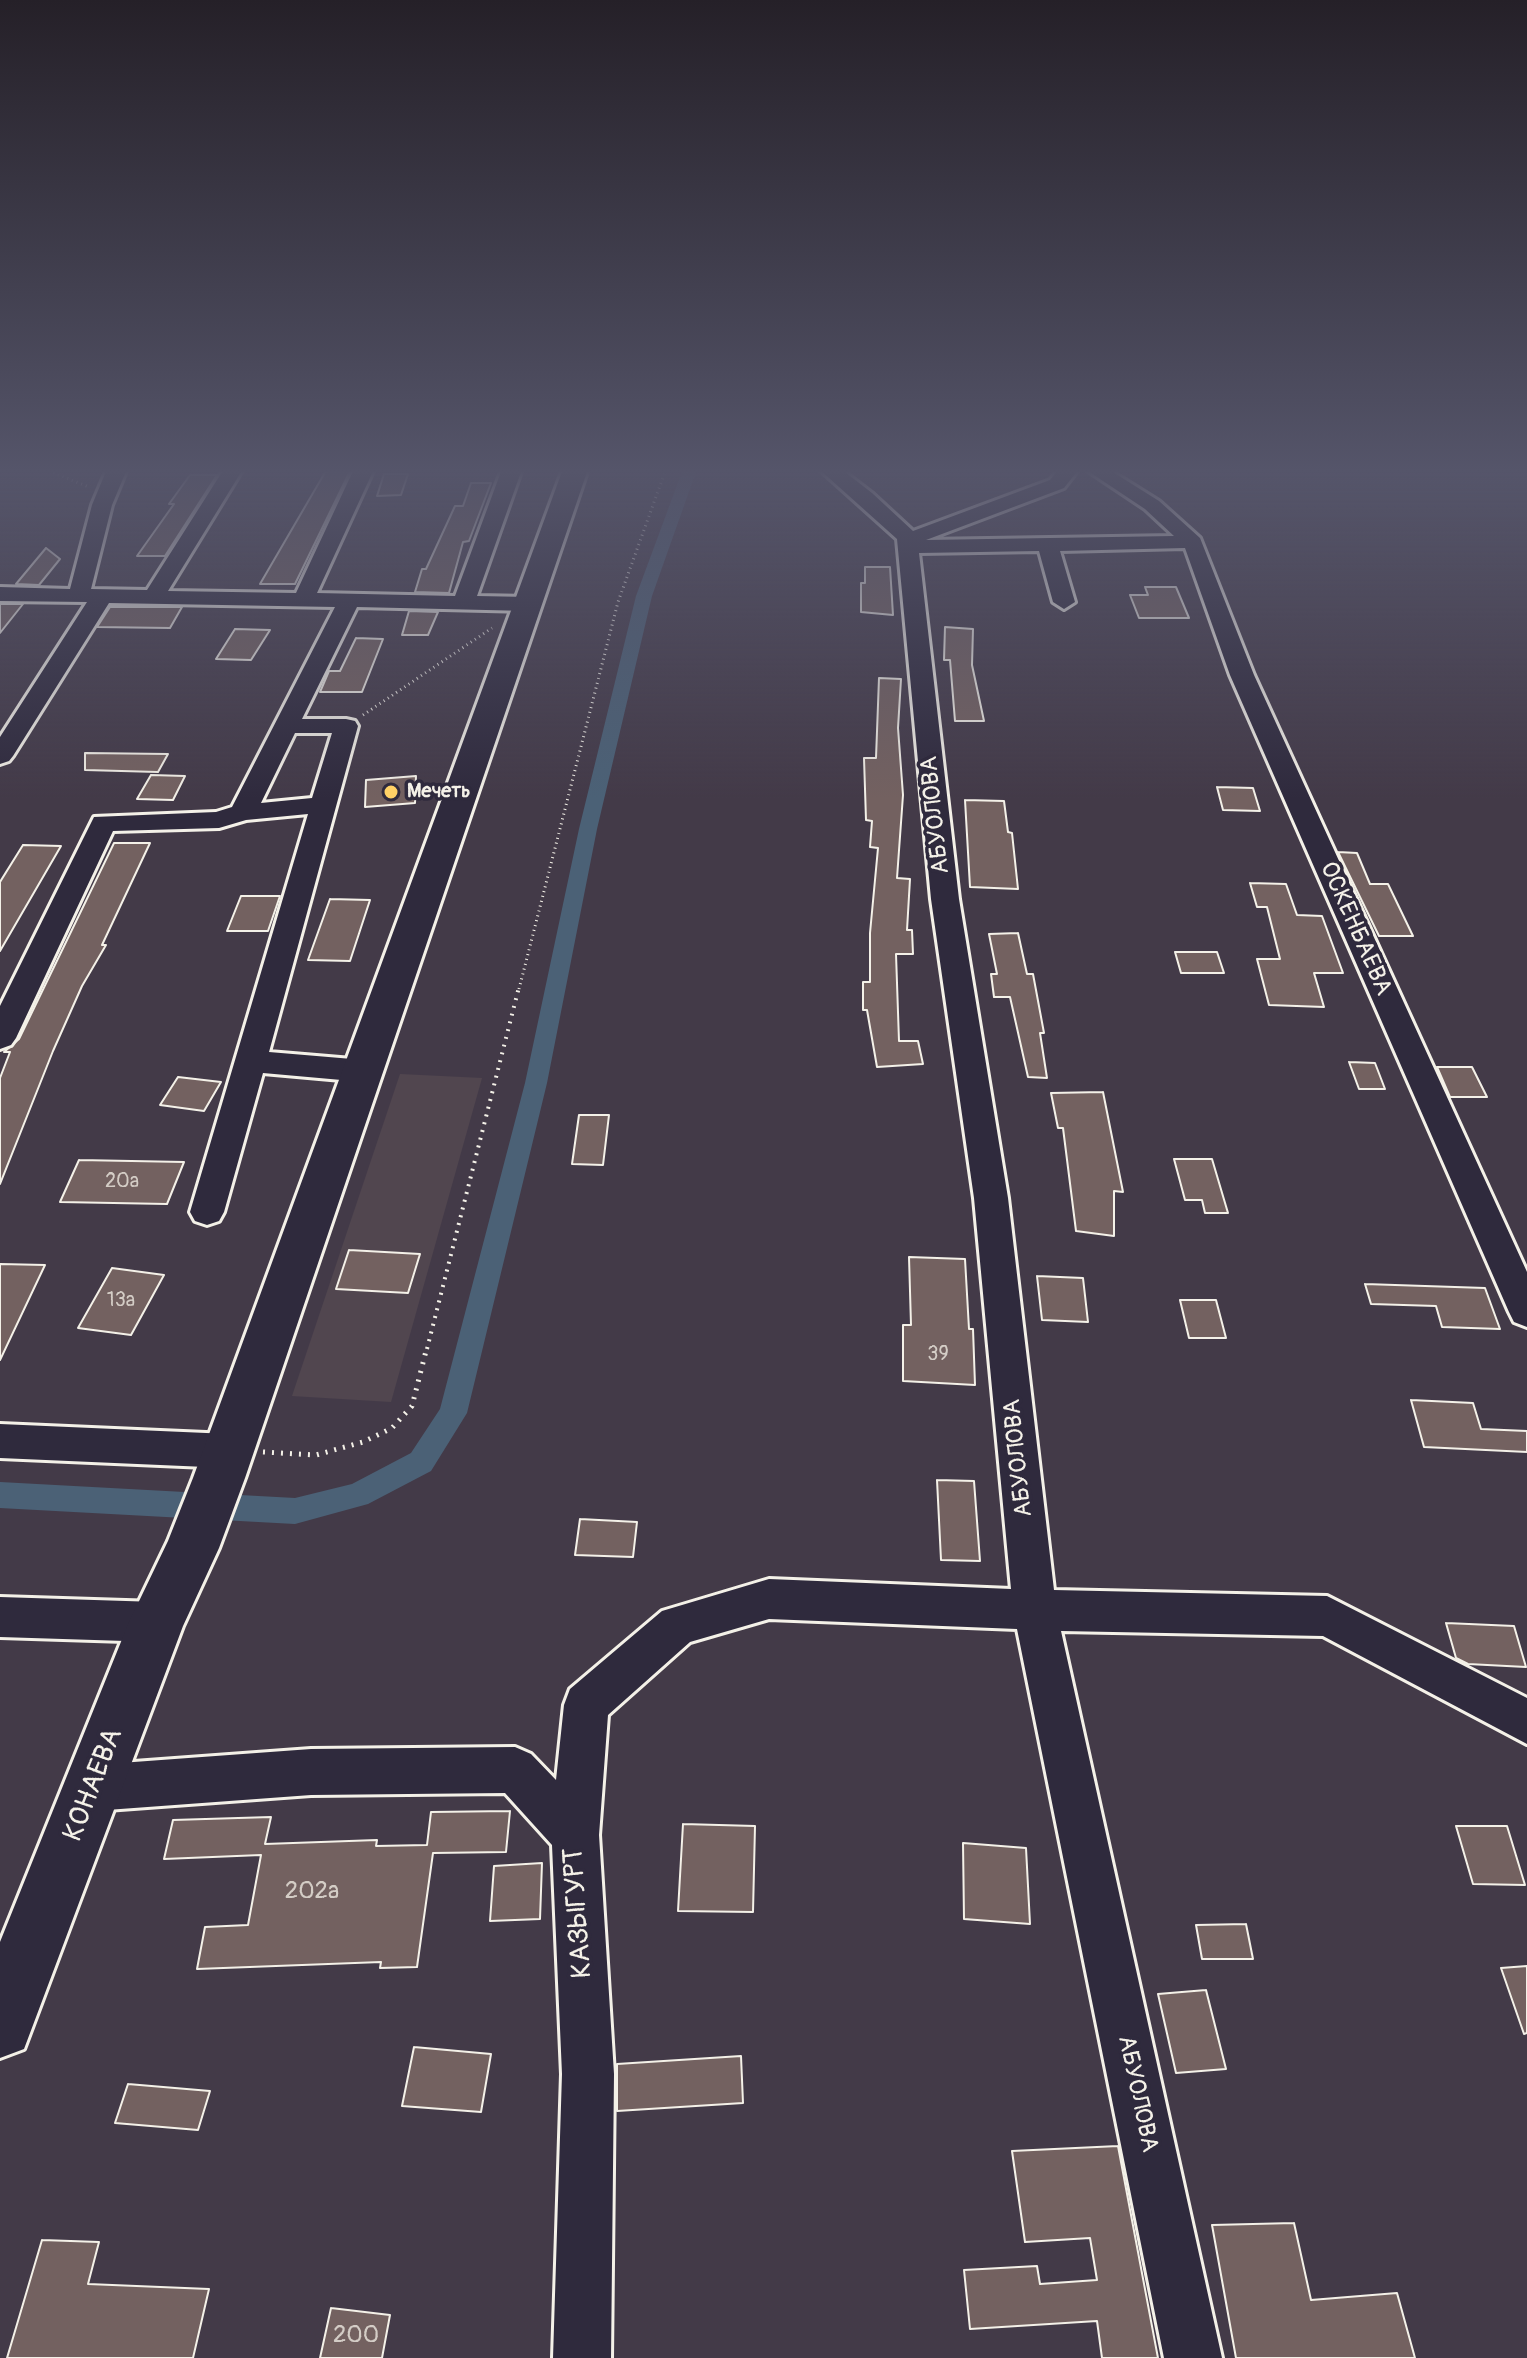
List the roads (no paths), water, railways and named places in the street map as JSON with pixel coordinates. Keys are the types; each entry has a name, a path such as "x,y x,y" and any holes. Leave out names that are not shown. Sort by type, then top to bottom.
{"main road":[{"name":"КОНАЕВА","path":"0,2025 157,1622 192,1548 224,1464 538,579"}],"street":[{"path":"78,595 85,579"},
{"path":"154,596 165,579"},
{"path":"304,599 313,579"},
{"path":"464,602 472,579"},
{"name":"АБУОЛОВА","path":"910,579 945,899 991,1198 1035,1610 1193,2358"},
{"path":"1058,579 1064,602"},
{"name":"ОСКЕНБАЕВА","path":"1207,579 1242,675 1527,1312"},
{"path":"0,594 464,602 527,610"},
{"path":"0,756 103,595"},
{"path":"243,812 350,600"},
{"path":"207,1212 346,726 286,726"},
{"path":"0,1038 103,823 219,820 243,812 324,805"},
{"path":"250,1061 364,1071"},
{"path":"0,1441 224,1464"},
{"path":"575,1835 586,1705 677,1625 769,1599 1035,1610 1327,1616 1527,1722"},
{"path":"0,1617 157,1622"},
{"name":"КАЗЫГУРТ","path":"93,1788 311,1772 515,1770 575,1835 588,2074 582,2358"}],"waterway":[{"path":"0,1495 295,1511 358,1495 421,1462 453,1413 536,1083 588,829 650,579"}],"place":[{"name":"Мечеть","path":"391,792"}]}
